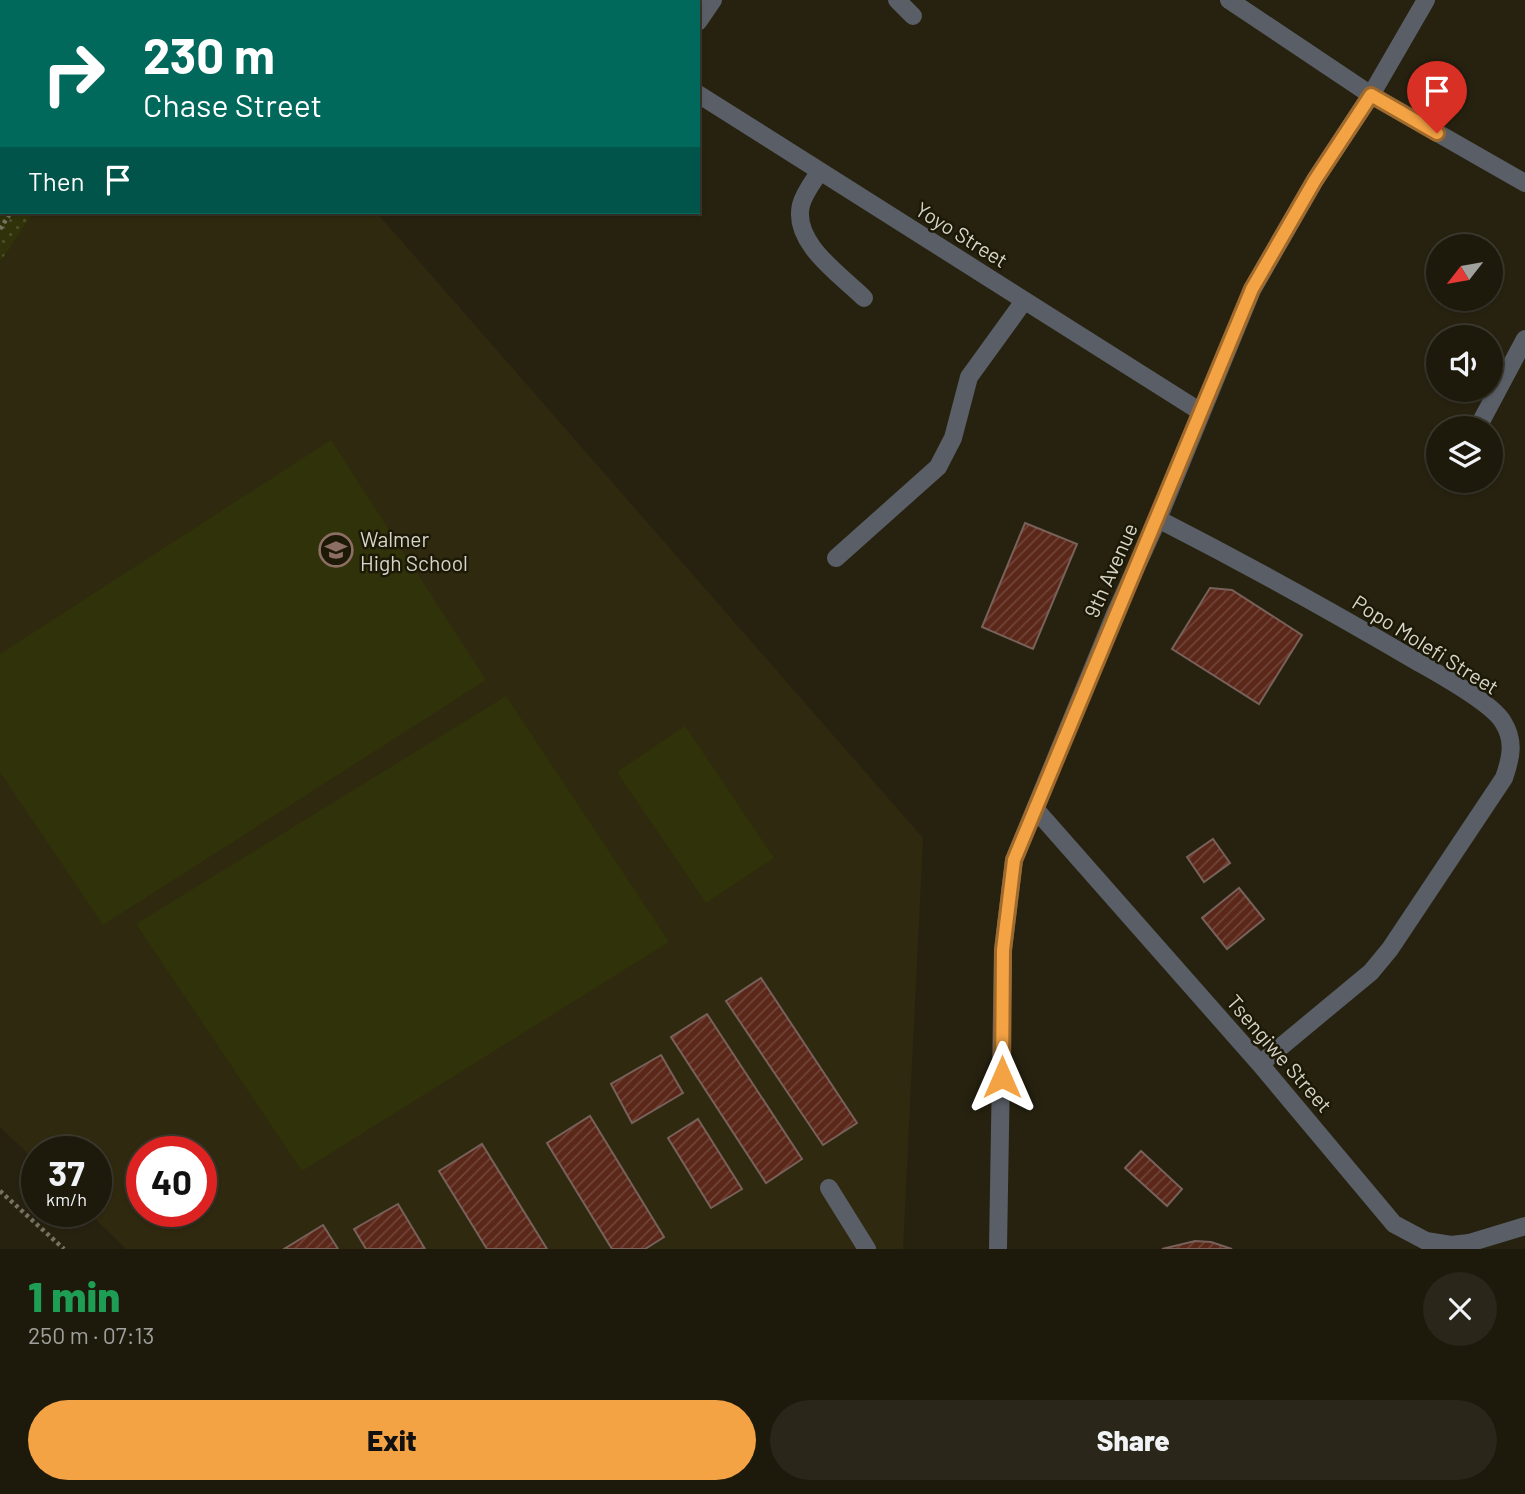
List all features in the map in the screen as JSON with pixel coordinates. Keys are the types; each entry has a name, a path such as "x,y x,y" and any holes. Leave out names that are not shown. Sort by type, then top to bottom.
{"street":[{"path":"700,19 713,0"},
{"path":"897,0 913,16"},
{"path":"1229,0 1371,95 1525,183"},
{"name":"9th Avenue","path":"998,1249 1003,950 1014,860 1037,811 1115,614 1158,519 1252,289 1315,180 1371,95 1426,0"},
{"name":"Yoyo Street","path":"700,95 1201,412"},
{"path":"820,171 802,204 802,227 816,251 864,298"},
{"path":"836,558 938,467 953,438 969,377 1024,300"},
{"path":"1484,416 1525,339"},
{"name":"Popo Molefi Street","path":"1158,519 1282,582 1460,687 1502,719 1510,737 1512,755 1504,778 1390,949 1371,972 1260,1064"},
{"name":"Tsengiwe Street","path":"1037,811 1260,1064 1395,1224 1426,1241 1451,1245 1469,1243 1525,1226"},
{"path":"829,1188 867,1249"}],"path":[{"path":"0,1191 64,1249"}],"shaded area":[{"path":"0,214 33,214 0,262"},
{"name":"Walmer High School","path":"33,214 378,214 923,838 903,1249 126,1249 103,1227 112,1227 112,1136 21,1136 21,1147 0,1127 0,262"},
{"path":"331,440 486,680 103,925 0,772 0,654"},
{"path":"506,696 669,942 302,1171 136,924"},
{"path":"685,726 774,858 706,903 617,772"}],"building":[{"path":"1025,523 1077,544 1033,649 982,627"},
{"path":"1210,588 1232,590 1302,635 1259,704 1172,649"},
{"path":"1213,839 1230,863 1204,882 1187,857"},
{"path":"1239,888 1264,919 1227,949 1202,918"},
{"path":"761,978 857,1123 823,1145 726,1001"},
{"path":"707,1014 802,1159 766,1183 671,1037"},
{"path":"661,1055 683,1093 632,1123 611,1084"},
{"path":"590,1116 664,1237 645,1249 612,1249 547,1143"},
{"path":"698,1119 742,1189 711,1208 668,1138"},
{"path":"482,1144 547,1249 487,1249 439,1171"},
{"path":"1141,1151 1182,1189 1167,1206 1125,1168"},
{"path":"398,1204 425,1249 366,1249 354,1229"},
{"path":"323,1225 338,1249 284,1249"},
{"path":"1195,1241 1211,1242 1232,1249 1162,1249"}],"place":[{"name":"Walmer High School","path":"336,550"}],"route":[{"path":"1002,1077 1003,950 1014,860 1037,811 1115,614 1158,519 1252,289 1315,180 1371,95 1437,133"}]}
